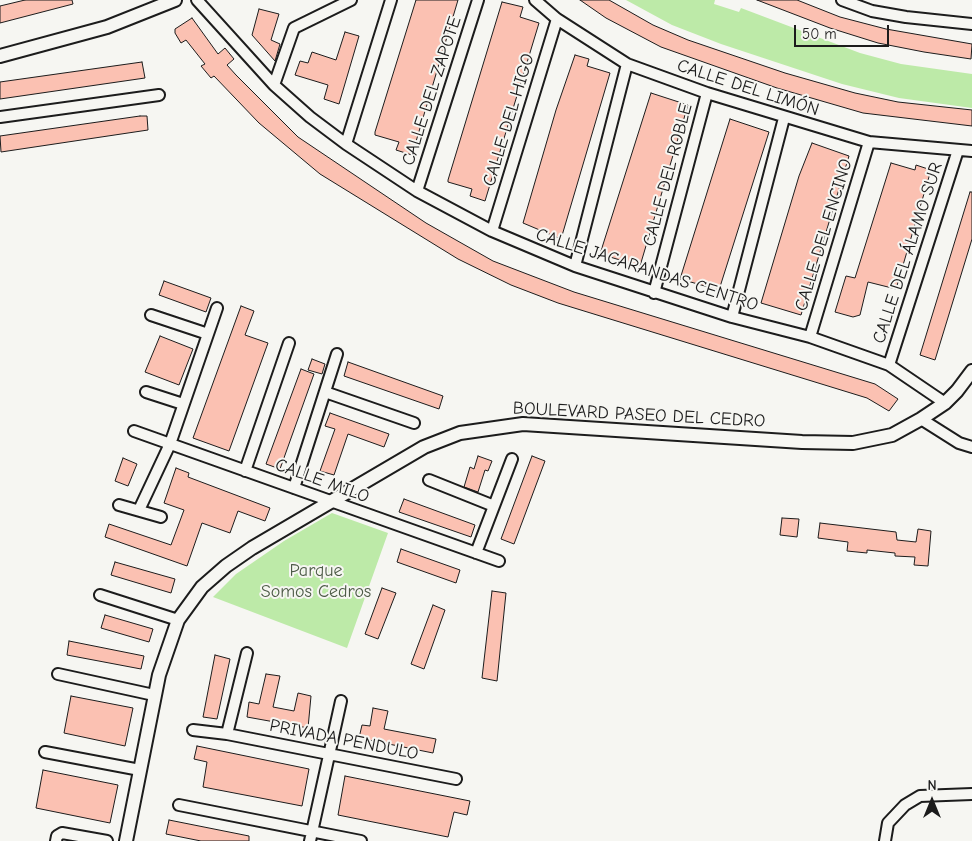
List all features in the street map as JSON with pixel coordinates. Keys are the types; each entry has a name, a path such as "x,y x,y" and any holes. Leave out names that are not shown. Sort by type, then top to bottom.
{"street":[{"path":"0,56 107,26 175,0"},
{"name":"CALLE JACARANDAS CENTRO","path":"197,0 274,85 346,144 417,191 492,231 575,266 732,317 810,337 889,365 945,403"},
{"path":"274,85 294,28 351,0"},
{"path":"346,144 391,0"},
{"name":"CALLE DEL ZAPOTE","path":"417,191 478,0"},
{"name":"CALLE DEL LIMÓN","path":"535,0 557,19 627,64 706,93 869,142 972,151"},
{"path":"842,0 872,11 906,18 972,24"},
{"name":"CALLE DEL HIGO","path":"492,231 557,19"},
{"path":"575,266 627,64"},
{"name":"CALLE DEL ROBLE","path":"654,293 706,93"},
{"path":"0,117 159,95"},
{"path":"732,317 784,118"},
{"name":"CALLE DEL ENCINO","path":"810,337 869,142"},
{"name":"CALLE DEL ÁLAMO SUR","path":"889,365 958,150"},
{"path":"139,510 170,444 217,308"},
{"path":"151,315 208,334"},
{"path":"245,471 289,343"},
{"path":"294,488 337,354"},
{"name":"BOULEVARD PASEO DEL CEDRO","path":"126,841 154,695 178,620 202,587 226,566 424,447 460,432 523,424 802,442 853,443 892,435 922,419 945,403 972,371"},
{"path":"146,392 183,404"},
{"path":"325,392 414,423"},
{"path":"922,419 959,443 972,447"},
{"name":"CALLE MILO","path":"134,431 499,562"},
{"path":"476,554 512,459"},
{"path":"429,480 494,506"},
{"path":"119,505 161,517"},
{"path":"100,595 178,620"},
{"path":"226,734 247,653"},
{"path":"58,674 154,695"},
{"path":"311,836 341,701"},
{"name":"PRIVADA PENDULO","path":"193,730 226,734 456,779"},
{"path":"45,752 140,770"},
{"path":"885,841 888,823 905,806 920,796 972,794"},
{"path":"180,806 311,836 361,841"},
{"path":"56,841 57,836 62,833 107,841"}],"green space":[{"path":"626,0 715,0 714,4 739,12 741,8 860,53 901,64 972,74 972,108 899,98 842,84 721,44 672,25"},
{"name":"Parque Somos Cedros","path":"332,513 388,533 347,648 213,597 236,574 284,541"}],"building":[{"path":"25,0 72,0 73,4 0,23 0,6"},
{"path":"416,0 458,0 412,155 396,150 399,142 375,135 375,132"},
{"path":"580,0 609,0 653,25 688,40 785,73 855,93 898,102 972,110 972,126 863,113 777,88 661,47 606,18"},
{"path":"757,0 797,0 840,17 886,29 972,44 971,59 878,43 830,28"},
{"path":"502,2 523,7 520,17 539,23 485,201 470,196 472,189 448,182 448,180"},
{"path":"259,9 279,14 271,40 280,44 275,61 252,35"},
{"path":"192,18 218,54 225,48 234,59 227,65 298,137 426,223 493,261 574,292 875,384 898,399 889,411 867,398 558,303 511,285 458,259 320,174 259,123 214,76 211,78 201,66 205,64 186,40 181,43 175,33 175,29"},
{"path":"345,32 359,36 339,104 324,99 328,85 295,75 300,61 308,63 312,52 336,60"},
{"path":"575,55 589,59 587,66 610,73 561,239 523,223 556,110"},
{"path":"142,62 145,78 0,99 0,82"},
{"path":"651,93 688,105 640,266 600,254"},
{"path":"147,116 148,130 1,152 0,136"},
{"path":"730,119 769,132 719,290 680,279"},
{"path":"812,143 849,156 801,315 761,303 799,176"},
{"path":"891,163 915,170 916,165 931,170 896,289 868,282 860,315 853,317 835,312 846,276 855,278"},
{"path":"970,192 972,192 972,239 935,360 920,355"},
{"path":"164,281 211,298 206,312 159,295"},
{"path":"241,306 254,311 245,335 268,343 229,451 193,438"},
{"path":"160,336 193,349 179,385 145,372"},
{"path":"312,359 325,364 322,374 308,370"},
{"path":"348,362 443,396 439,409 344,376"},
{"path":"301,369 314,374 280,469 266,464"},
{"path":"330,413 389,434 384,447 348,434 334,475 320,471 335,429 325,426"},
{"path":"478,456 492,461 488,471 485,470 478,492 464,487 470,467 474,469"},
{"path":"532,456 545,461 514,544 501,539"},
{"path":"123,458 137,464 128,486 115,481"},
{"path":"176,468 189,473 188,477 270,508 265,521 238,511 230,533 202,523 187,566 105,537 109,524 171,545 184,510 164,503"},
{"path":"404,499 475,525 471,537 399,512"},
{"path":"782,518 799,519 797,537 780,535"},
{"path":"820,523 896,532 897,540 916,542 918,529 931,531 928,566 914,565 915,557 895,556 895,553 867,550 867,553 847,551 848,542 818,538"},
{"path":"401,549 460,570 456,583 397,562"},
{"path":"115,562 175,579 171,593 111,575"},
{"path":"382,588 396,593 378,639 365,634"},
{"path":"492,591 506,593 497,681 482,678"},
{"path":"433,605 445,610 424,669 411,664"},
{"path":"105,615 153,629 149,642 101,628"},
{"path":"69,641 144,656 141,669 67,655"},
{"path":"215,655 230,659 217,719 203,717"},
{"path":"266,674 280,676 273,707 294,711 298,693 311,696 308,728 247,717 249,702 259,704"},
{"path":"71,696 133,708 125,746 64,733"},
{"path":"373,708 388,711 384,729 436,739 433,753 359,738 362,725 370,726"},
{"path":"197,746 309,769 302,806 203,787 207,762 194,759"},
{"path":"43,770 118,785 110,823 36,808"},
{"path":"345,776 470,801 467,815 454,812 448,837 338,815"},
{"path":"169,820 249,836 249,841 201,841 166,834"}]}
